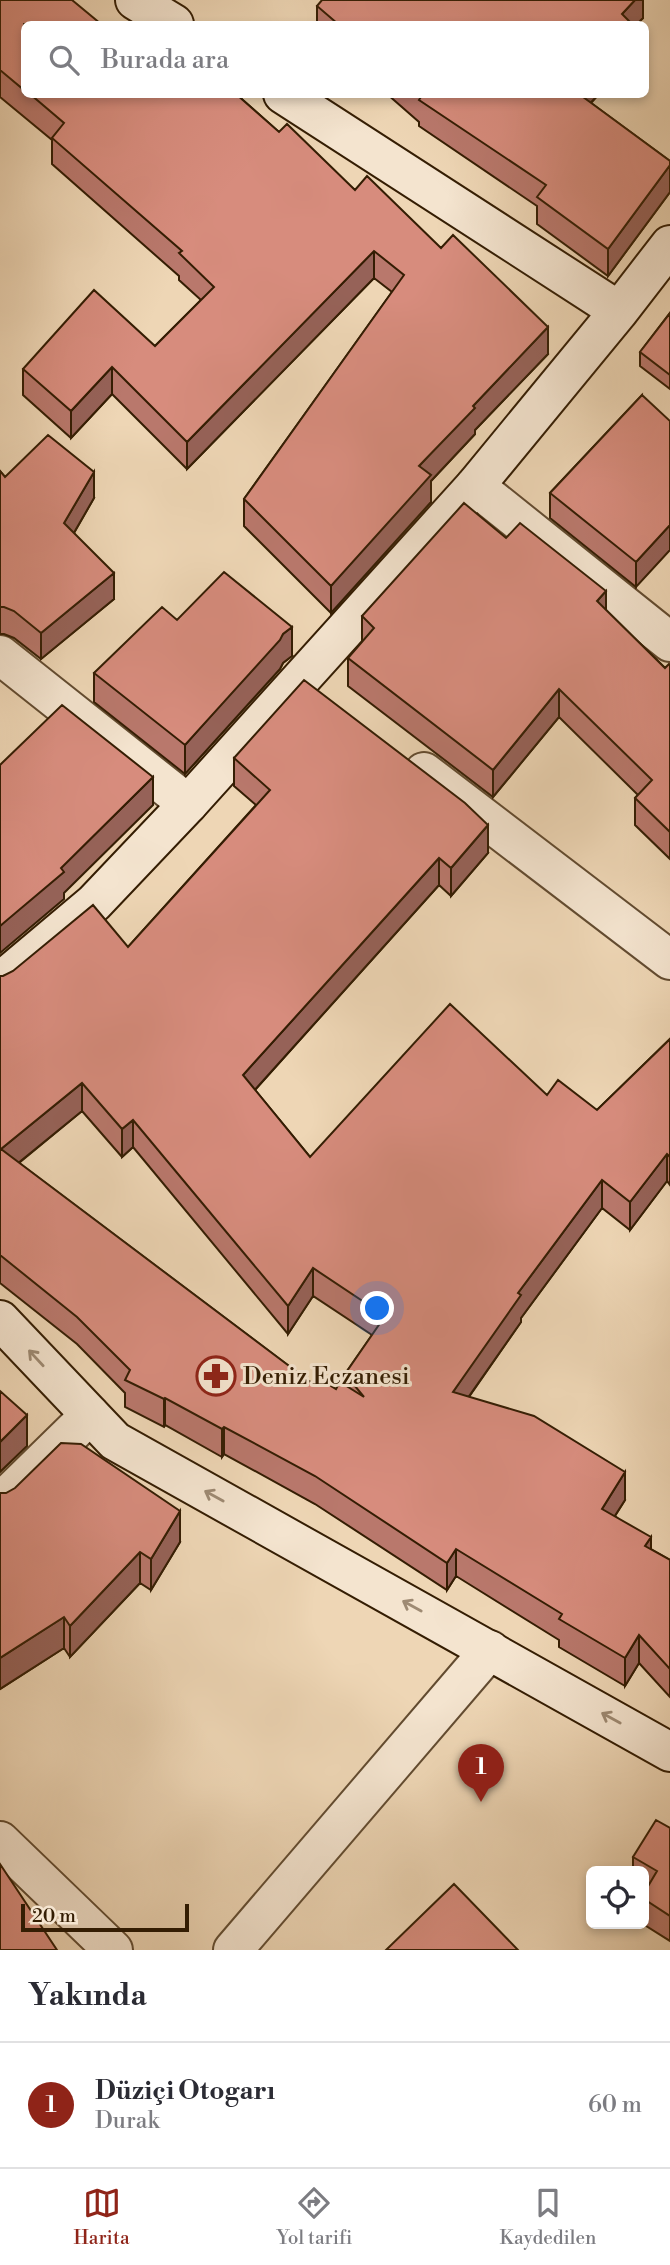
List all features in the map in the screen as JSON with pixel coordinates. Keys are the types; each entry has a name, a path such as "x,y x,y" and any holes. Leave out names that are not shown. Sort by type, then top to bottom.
{"street":[{"path":"135,0 169,21"},
{"path":"289,98 619,311"},
{"path":"0,982 94,903 188,804 475,486 670,245"},
{"path":"475,486 670,642"},
{"path":"0,654 188,804"},
{"path":"300,677 333,702"},
{"path":"398,752 670,960"},
{"path":"0,1320 115,1441 670,1752"},
{"path":"0,1503 90,1415"},
{"path":"233,1950 490,1650"},
{"path":"0,1840 113,1950"}],"building":[{"path":"0,0 72,0 97,21 21,21 21,88 0,70"},
{"path":"322,0 635,0 622,14 629,21 334,21 317,6"},
{"path":"35,98 241,98 279,132 287,124 355,190 367,176 441,248 453,235 548,327 419,466 431,475 331,586 244,499 404,275 374,251 187,442 112,367 71,411 23,369 94,290 155,346 214,287 179,253 182,251 52,138 64,123"},
{"path":"584,98 670,161 670,165 608,249 537,197 546,185 419,100"},
{"path":"670,313 670,375 640,352"},
{"path":"642,395 670,421 670,525 636,562 550,493"},
{"path":"48,435 94,472 64,523 114,573 41,633 14,611 0,607 0,471 5,477"},
{"path":"464,503 506,538 520,523 606,591 597,601 665,668 670,665 670,832 635,798 652,780 559,689 493,770 348,658 374,628 362,616"},
{"path":"224,572 292,627 185,745 94,673 162,607 177,620"},
{"path":"304,680 465,803 488,825 451,868 439,858 243,1075 310,1157 450,1004 547,1095 558,1080 597,1110 670,1039 670,1157 667,1154 630,1202 602,1180 518,1293 521,1295 453,1392 534,1416 625,1472 602,1509 651,1537 645,1546 670,1560 670,1669 639,1635 625,1658 559,1619 562,1614 456,1549 447,1563 315,1476 224,1427 222,1429 125,1380 130,1370 77,1317 0,1255 0,976 13,971 93,905 128,947 270,790 234,758","holes":["82,1083 122,1129 133,1120 288,1306 313,1268 385,1316 345,1374 364,1397 340,1382 336,1389 318,1378 313,1384 1,1149"]},
{"path":"62,705 153,777 61,868 64,872 0,926 0,765"},
{"path":"0,1391 27,1415 0,1442"},
{"path":"61,1443 81,1444 180,1511 151,1559 140,1552 70,1626 64,1617 0,1658 0,1493 15,1488"},
{"path":"656,1820 670,1828 670,1916 649,1902 649,1885 657,1871 633,1857"},
{"path":"0,1864 57,1950 0,1950"},
{"path":"454,1884 518,1950 386,1950"}],"place":[{"name":"Deniz Eczanesi","path":"216,1376"},
{"name":"Düziçi Otogarı","path":"481,1802"}]}
